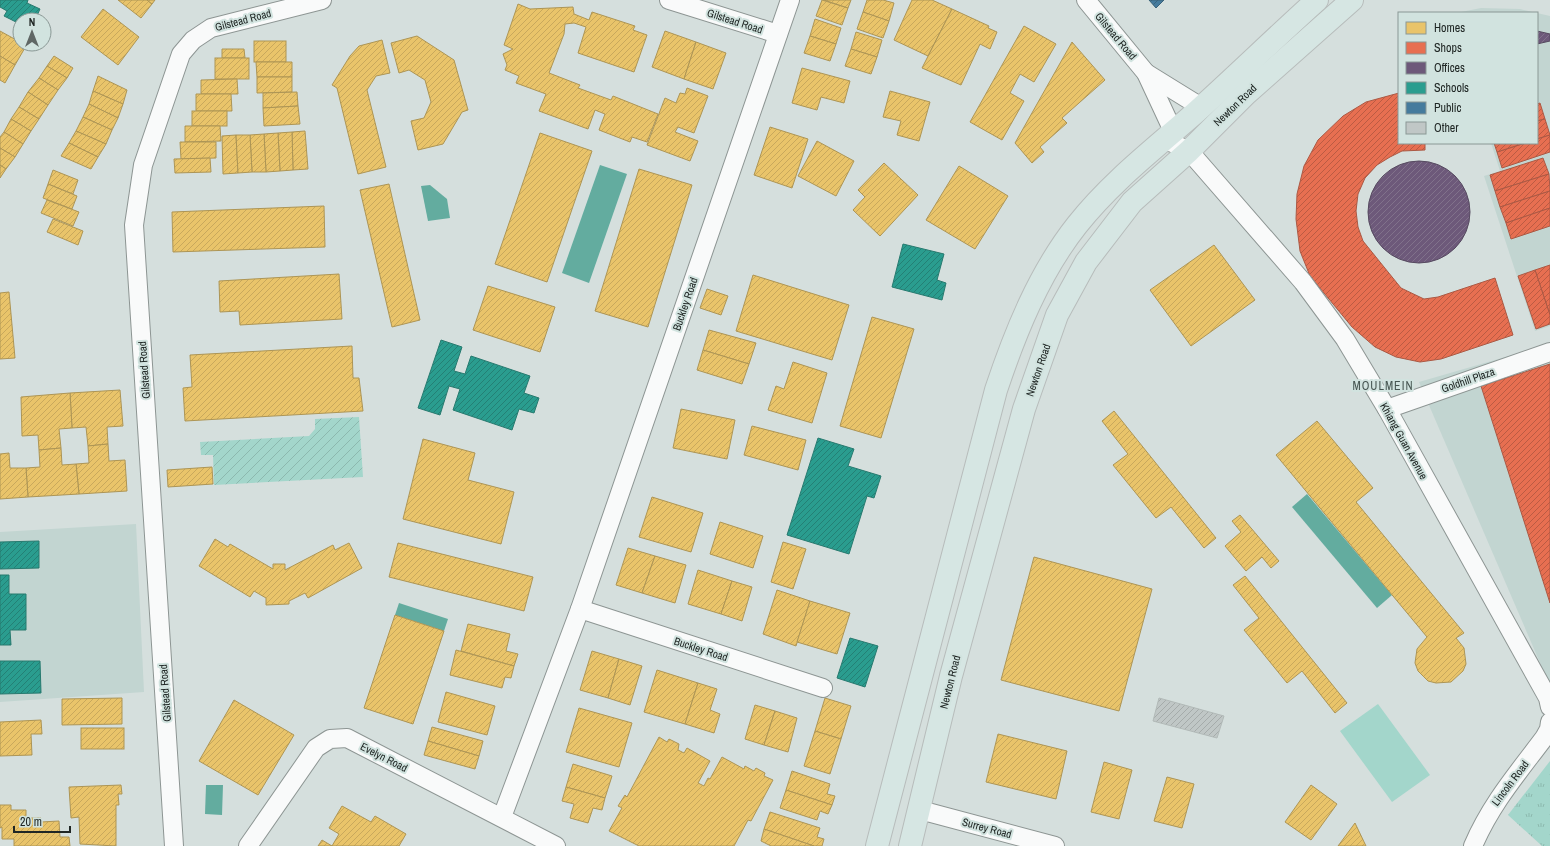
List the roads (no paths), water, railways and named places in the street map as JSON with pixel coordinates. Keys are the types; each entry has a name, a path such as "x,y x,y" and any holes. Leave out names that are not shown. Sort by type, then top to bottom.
{"main road":[{"name":"Newton Road","path":"877,846 994,397 1010,348 1022,319 1052,261 1076,225 1132,166 1201,107 1317,0"},
{"name":"Newton Road","path":"910,846 920,810 951,676 1024,410 1057,315 1086,262 1132,202 1189,151 1246,94 1352,0"}],"street":[{"name":"Gilstead Road","path":"174,846 134,224 140,175 181,54 193,40 211,28 322,0"},
{"name":"Gilstead Road","path":"669,0 778,34"},
{"name":"Buckley Road","path":"502,817 580,609 790,0"},
{"name":"Gilstead Road","path":"1086,0 1146,73 1201,107"},
{"name":"Gilstead Road","path":"1146,73 1169,135"},
{"name":"Khiang Guan Avenue","path":"1169,135 1189,151 1303,282 1345,339 1387,408 1549,702"},
{"name":"Goldhill Plaza","path":"1387,408 1550,352"},
{"name":"Buckley Road","path":"580,609 823,688"},
{"name":"Lincoln Road","path":"1473,846 1483,822 1493,805 1544,738 1549,729 1550,722"},
{"name":"Evelyn Road","path":"248,846 316,748 330,739 347,738 556,846"},
{"name":"Surrey Road","path":"920,810 1054,846"}],"district":[{"name":"MOULMEIN","path":"1383,386"}]}
